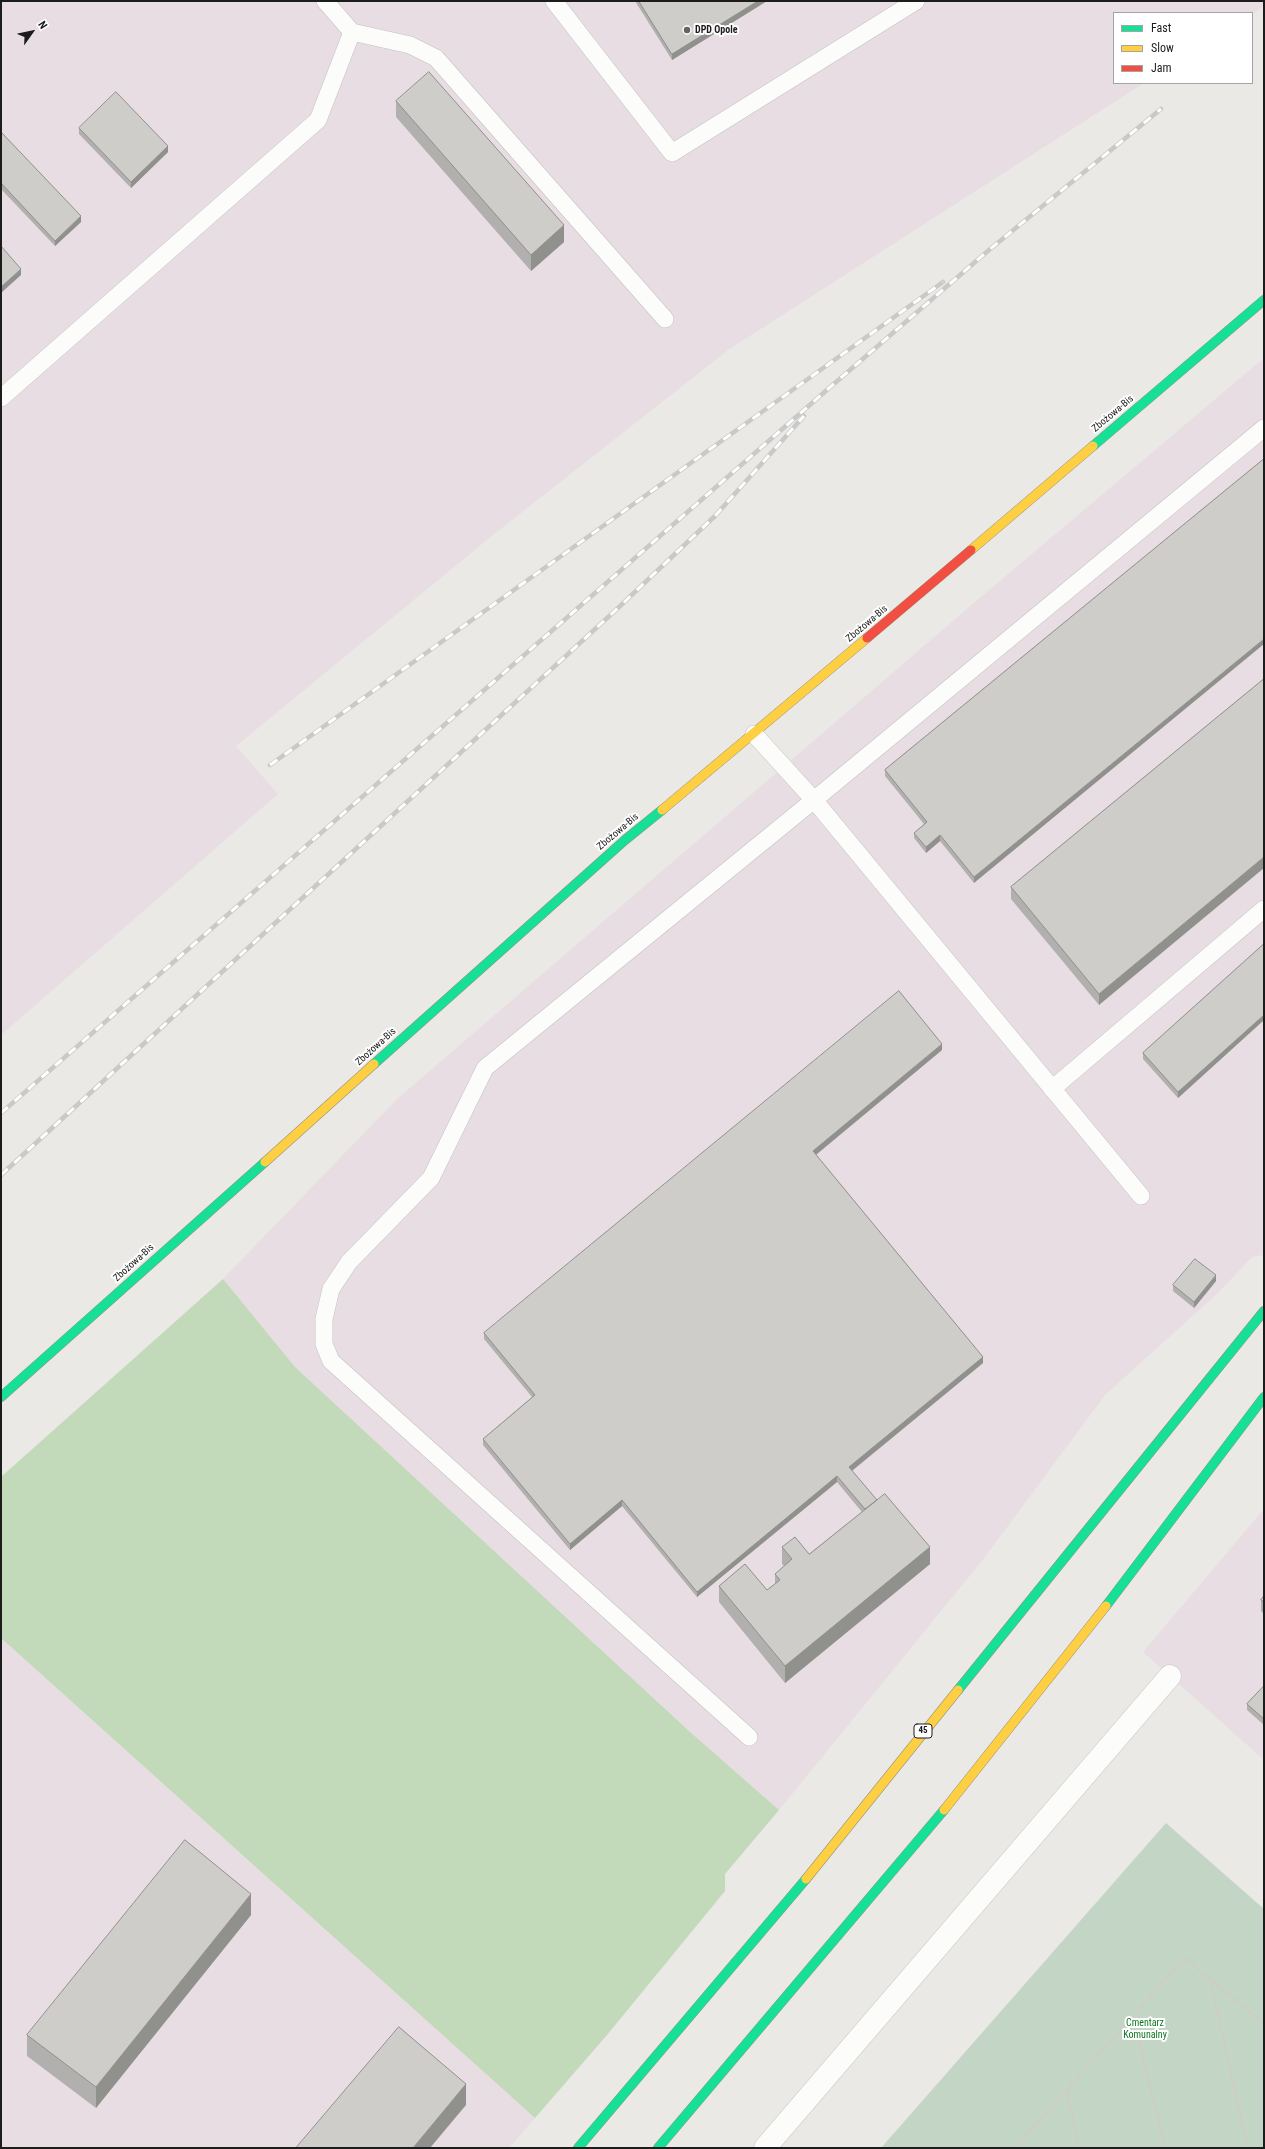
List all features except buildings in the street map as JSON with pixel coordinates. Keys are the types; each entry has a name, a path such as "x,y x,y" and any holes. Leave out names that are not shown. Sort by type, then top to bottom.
{"main road":[{"name":"Zbożowa-Bis","path":"1,1397 625,840 754,734 1264,300"},
{"name":"45","path":"578,2148 825,1856 1119,1488 1264,1311"},
{"path":"658,2148 972,1776 1080,1640 1264,1397"}],"street":[{"path":"765,2148 1170,1676"}],"lane":[{"path":"324,1 352,32 410,45 436,58 664,319"},
{"path":"554,1 672,152 916,1"},
{"path":"1,398 318,120 352,32"},
{"path":"748,1737 331,1361 324,1344 324,1319 331,1289 349,1262 431,1178 485,1068 814,800 1264,428"},
{"path":"754,734 814,800 1141,1196"},
{"path":"1052,1089 1264,909"}],"path":[{"path":"1015,2148 1185,1958 1264,2024"},
{"path":"1210,1979 1248,2148"},
{"path":"1133,2017 1165,2148"},
{"path":"1067,2090 1079,2148"}],"shaded area":[{"path":"1,1 1264,1 1264,6 1253,13 1253,12 1113,12 1113,84 1142,84 728,350 493,535 236,746 278,794 1,1035"},
{"path":"1264,358 1264,1255 1252,1257 1217,1294 1105,1395 985,1557 779,1810 689,1731 295,1367 223,1279 397,1099 975,602"},
{"path":"1264,1509 1264,1760 1143,1652"},
{"path":"1,1638 535,2118 509,2148 1,2148"}],"green space":[{"path":"223,1279 295,1367 689,1731 779,1810 725,1874 725,1891 607,2035 535,2118 1,1638 1,1477"},
{"name":"Cmentarz Komunalny","path":"1166,1823 1264,1909 1264,2148 881,2148"}],"railway":[{"path":"1,1113 828,389 989,250 1161,109"},
{"path":"270,765 943,282"},
{"path":"1,1175 618,608 715,516 804,416"}],"traffic: fast":[{"path":"1093,446 1264,300"},
{"path":"374,1064 625,840 662,810"},
{"path":"1,1397 265,1162"},
{"path":"958,1690 1264,1311"},
{"path":"1106,1606 1264,1397"},
{"path":"658,2148 944,1810"},
{"path":"578,2148 806,1879"}],"traffic: slow":[{"path":"971,550 1093,446"},
{"path":"662,810 867,638"},
{"path":"265,1162 374,1064"},
{"path":"944,1810 1106,1606"},
{"path":"806,1879 958,1690"}],"traffic: jam":[{"path":"867,638 971,550"}],"place":[{"name":"DPD Opole","path":"687,30"}]}
